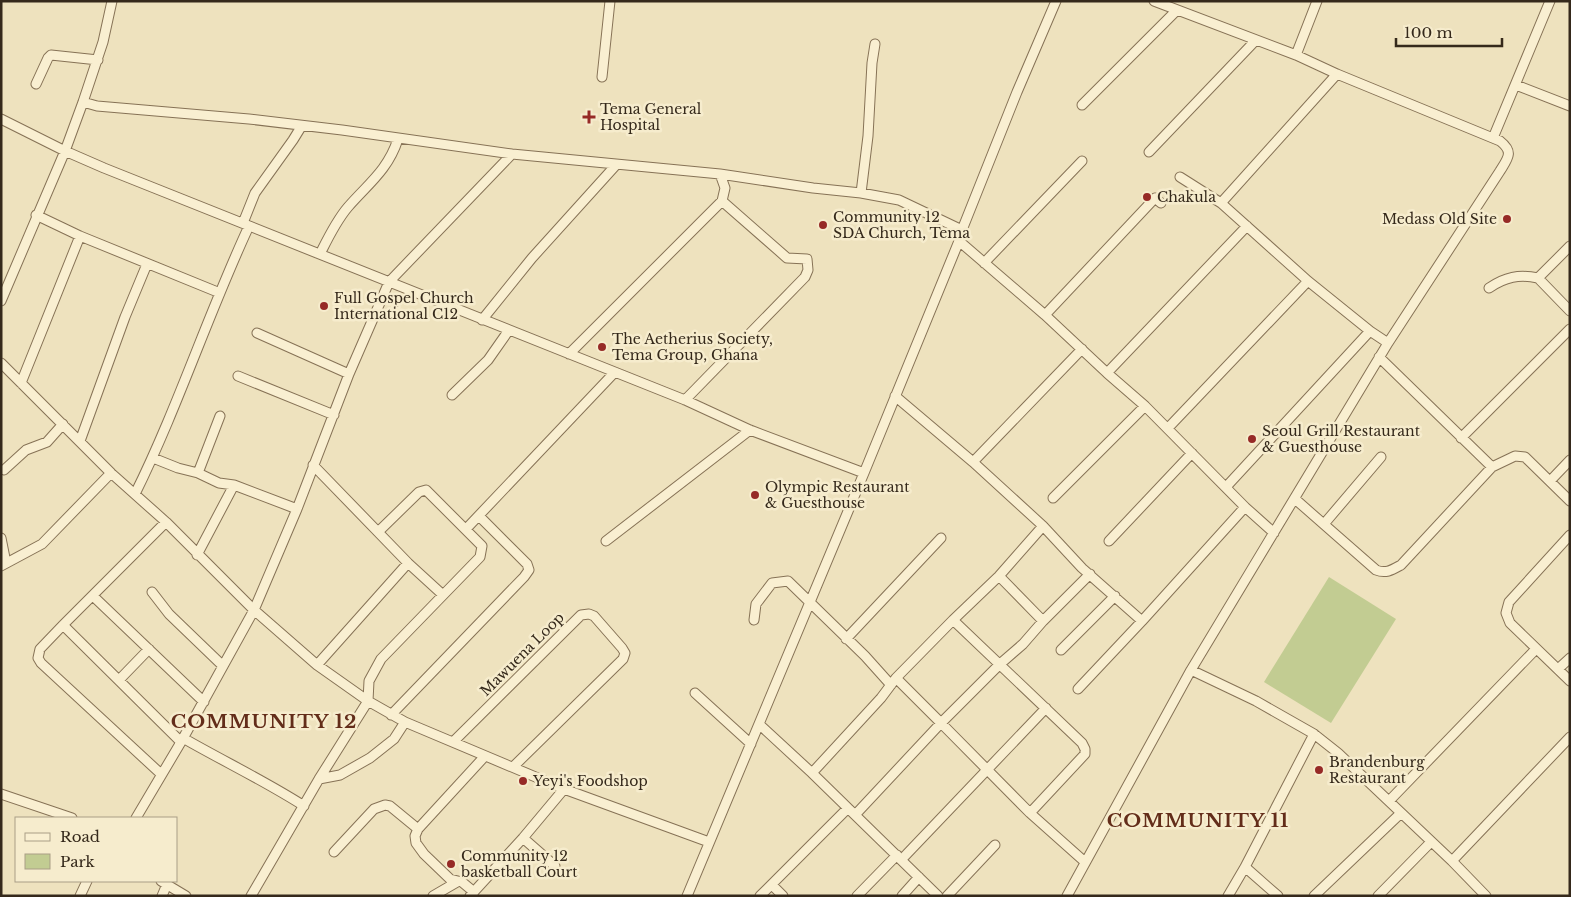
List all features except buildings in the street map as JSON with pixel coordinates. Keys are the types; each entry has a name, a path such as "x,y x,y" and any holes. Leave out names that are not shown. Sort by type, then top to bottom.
{"street":[{"path":"1,301 83,102 98,60 112,1"},
{"path":"602,77 610,1"},
{"path":"687,896 896,396 1017,92 1056,1"},
{"path":"1067,896 1191,670 1388,343 1509,155 1508,148 1500,141 1337,74 1296,55 1154,1"},
{"path":"1296,55 1316,1"},
{"path":"1493,138 1550,1"},
{"path":"1082,105 1177,10"},
{"path":"1149,152 1256,40"},
{"path":"861,193 868,136 872,63 875,44"},
{"path":"36,84 51,55 98,60"},
{"path":"1221,203 1337,74"},
{"path":"1516,85 1570,106"},
{"path":"83,102 97,106 248,119 301,127 342,130 512,154 720,174 861,193 899,200 962,230"},
{"path":"1,119 64,151 685,400 750,430 864,473"},
{"path":"135,494 153,458 220,293 246,224 255,193 294,140 301,127"},
{"path":"320,254 340,218 385,168 394,154 398,139"},
{"path":"137,817 204,702 254,610 350,374 390,282 512,154"},
{"path":"984,263 1082,162"},
{"path":"482,320 532,258 616,165"},
{"path":"569,354 722,201 725,188 720,174"},
{"path":"1180,177 1221,203 1308,280 1370,331 1388,343"},
{"path":"1045,315 1155,198 1160,203"},
{"path":"685,400 805,277 808,270 807,259 787,258 722,201"},
{"path":"36,216 220,293"},
{"path":"1107,373 1247,226"},
{"path":"21,383 80,236"},
{"path":"959,241 1045,315 1145,406 1245,507 1274,533"},
{"path":"1538,278 1570,246"},
{"path":"80,441 125,317 147,264"},
{"path":"1489,288 1508,279 1524,275 1538,278 1570,311"},
{"path":"1168,428 1308,280"},
{"path":"1461,438 1570,329"},
{"path":"452,396 488,360 508,330"},
{"path":"1226,486 1370,331"},
{"path":"257,333 350,374"},
{"path":"973,462 1082,349"},
{"path":"1380,357 1492,467"},
{"path":"1,363 111,473 166,522 254,610 317,665 368,701 405,722 564,789 709,842"},
{"path":"466,529 614,373"},
{"path":"238,376 334,416"},
{"path":"896,396 1044,526 1090,574 1142,621"},
{"path":"1053,498 1145,406"},
{"path":"198,473 220,416"},
{"path":"4,470 26,450 47,442 63,424"},
{"path":"606,541 750,430"},
{"path":"1109,541 1192,454"},
{"path":"1295,499 1376,570 1383,572 1390,571 1400,565 1492,467 1515,456 1525,457 1570,501"},
{"path":"1324,524 1381,457"},
{"path":"153,458 178,468 198,473 219,483 234,485 296,509"},
{"path":"1550,481 1570,460"},
{"path":"313,465 408,563 443,595"},
{"path":"1,538 4,565 42,544 111,473"},
{"path":"197,555 234,485"},
{"path":"251,896 368,701 369,681 381,659 480,557 482,546 426,490 419,492 378,532"},
{"path":"1078,689 1245,507"},
{"path":"391,715 529,570 527,564 479,516"},
{"path":"161,774 41,663 38,658 40,649 166,522"},
{"path":"812,773 894,682 953,620 999,576 1044,526"},
{"path":"1570,535 1509,602 1506,613 1510,623 1570,682"},
{"path":"846,638 942,538"},
{"path":"317,665 408,563"},
{"path":"760,896 851,812 1000,664 1024,644 1043,621 1090,574"},
{"path":"999,576 1043,621"},
{"path":"754,620 756,604 772,584 788,582 846,638 941,723 1030,813 1086,862"},
{"path":"152,592 169,614 223,666"},
{"path":"93,596 204,702"},
{"path":"1061,650 1115,596"},
{"name":"Mawuena Loop","path":"453,742 581,615 589,614 594,616 622,648 625,653 623,659 513,767"},
{"path":"953,620 1082,743 1085,749 1085,754 1030,813"},
{"path":"63,625 182,740 273,787 304,806"},
{"path":"119,680 149,648"},
{"path":"1390,802 1536,649"},
{"path":"1558,669 1570,658"},
{"path":"1191,670 1256,701 1314,734 1338,753 1452,861 1486,896"},
{"path":"695,693 751,744"},
{"path":"857,896 899,857 1046,708"},
{"path":"320,779 340,775 370,758 394,739 405,722"},
{"path":"760,725 938,896"},
{"path":"1228,896 1314,734"},
{"path":"1452,861 1570,737"},
{"path":"485,756 418,829 415,836 416,844 424,854 450,879 467,886 472,894 564,789"},
{"path":"1,794 69,817"},
{"path":"334,852 374,809 380,806 390,806 418,829"},
{"path":"1314,896 1401,813"},
{"path":"523,838 556,866"},
{"path":"1378,896 1431,842"},
{"path":"947,896 995,845"},
{"path":"1245,867 1278,896"},
{"path":"902,896 919,877"},
{"path":"80,896 87,882"},
{"path":"162,896 164,882 186,896"},
{"path":"433,896 457,882"},
{"path":"772,885 783,896"}],"green space":[{"path":"1329,577 1396,619 1331,723 1264,682"}],"place":[{"name":"Tema General Hospital","path":"589,117"},
{"name":"Chakula","path":"1147,197"},
{"name":"Medass Old Site","path":"1507,219"},
{"name":"Community 12 SDA Church, Tema","path":"823,225"},
{"name":"Full Gospel Church International C12","path":"324,306"},
{"name":"The Aetherius Society, Tema Group, Ghana","path":"602,347"},
{"name":"Seoul Grill Restaurant & Guesthouse","path":"1252,439"},
{"name":"Olympic Restaurant & Guesthouse","path":"755,495"},
{"name":"Brandenburg Restaurant","path":"1319,770"},
{"name":"Yeyi's Foodshop","path":"523,781"},
{"name":"Community 12 basketball Court","path":"451,864"}],"district":[{"name":"COMMUNITY 12","path":"264,721"},
{"name":"COMMUNITY 11","path":"1198,820"}]}
